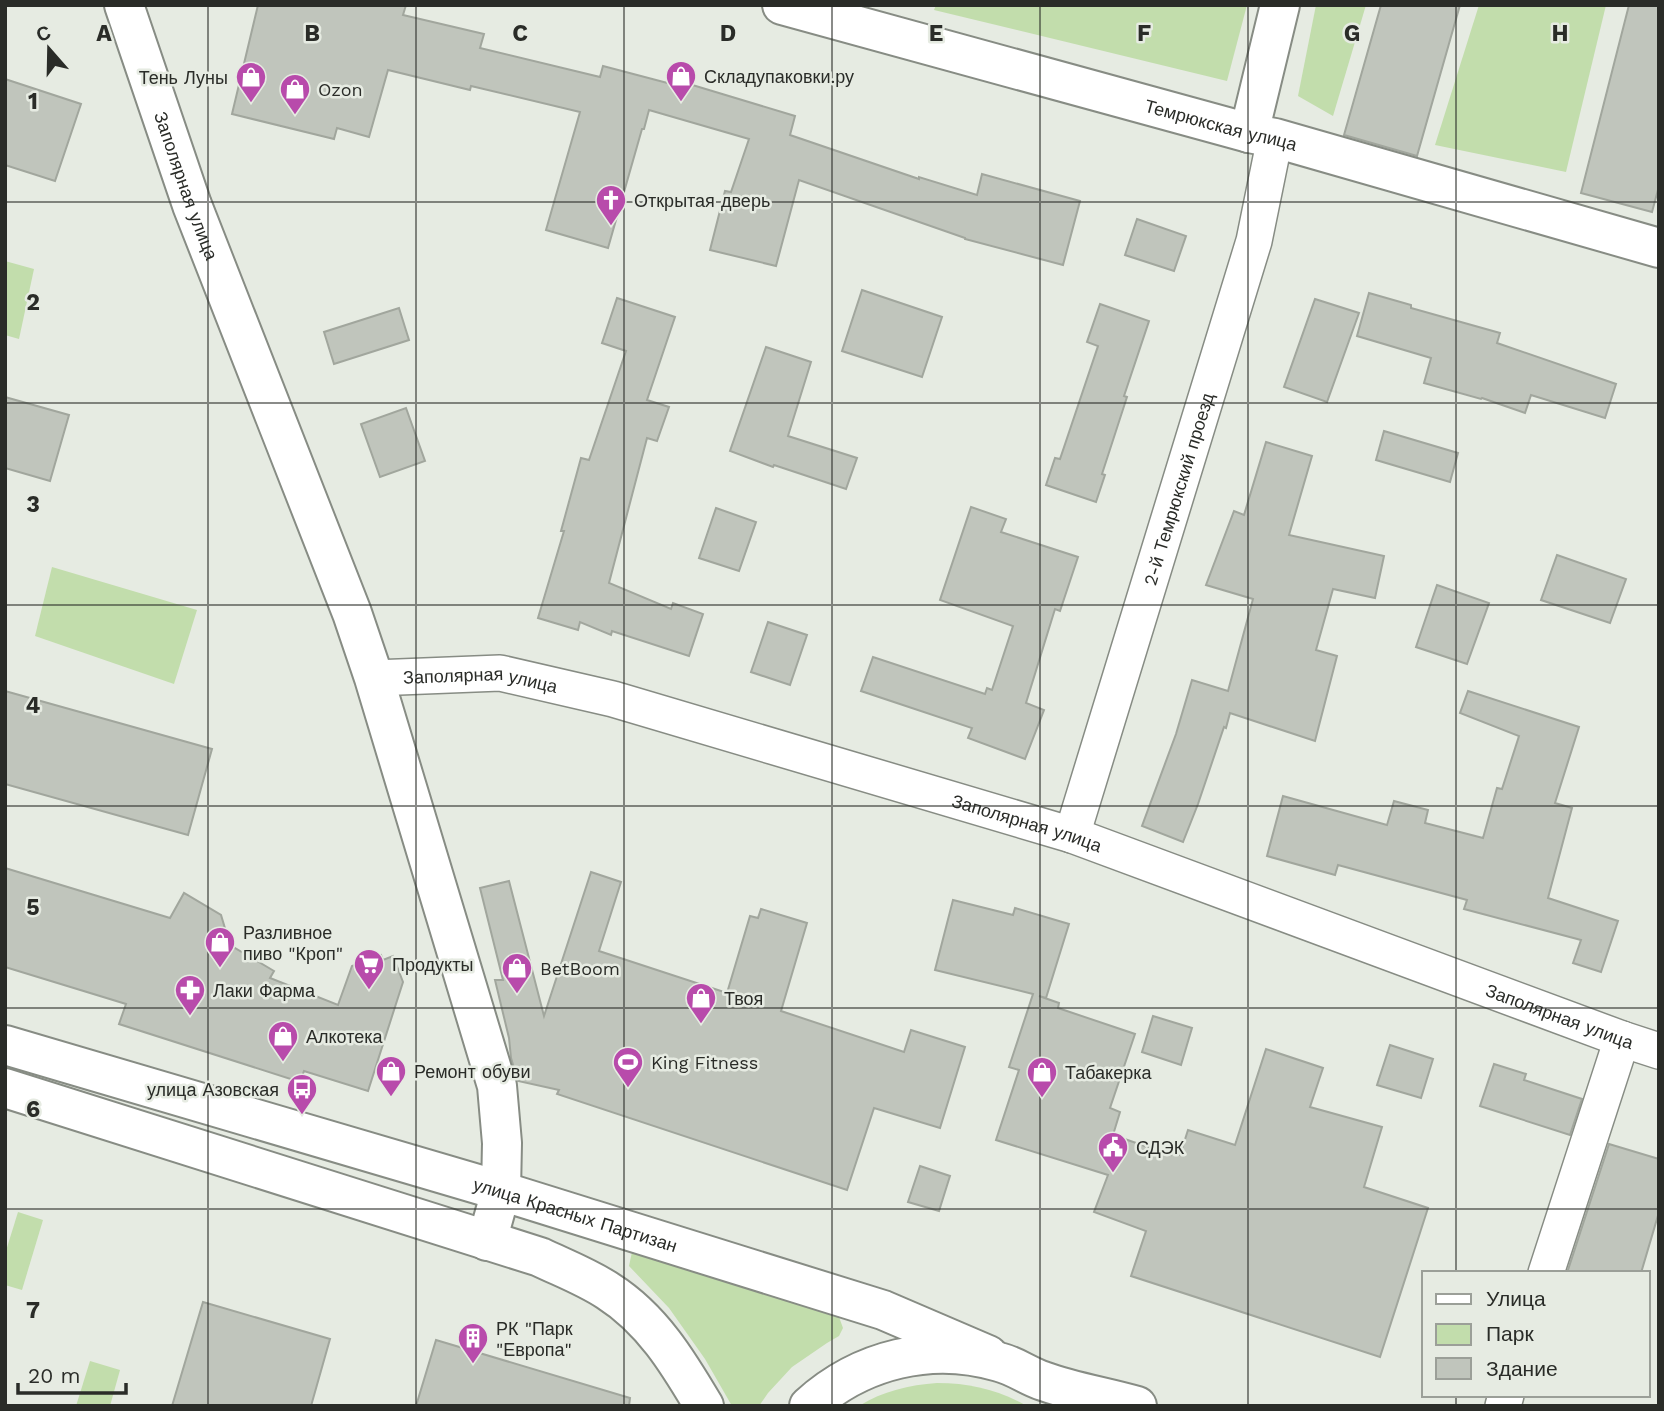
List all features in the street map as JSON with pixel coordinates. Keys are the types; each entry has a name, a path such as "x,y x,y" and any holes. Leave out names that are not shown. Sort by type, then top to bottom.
{"main road":[{"name":"Заполярная улица","path":"124,5 191,205 352,612 497,1086 502,1143 501,1191 487,1241"},
{"name":"Темрюкская улица","path":"782,5 1262,135 1659,248"},
{"path":"1262,135 1280,5"},
{"name":"улица Красных Партизан","path":"5,1045 501,1191 883,1310 1031,1375 1137,1406"},
{"path":"5,1088 540,1257 589,1279 626,1304 660,1337 704,1406"},
{"path":"809,1406 858,1372 892,1360 928,1354 965,1354 1001,1362 1059,1391 1076,1406"}],"street":[{"name":"2-й Темрюкский проезд","path":"1072,835 1254,241 1262,135"},
{"name":"Заполярная улица","path":"374,678 500,673 613,699 1072,835 1659,1051"},
{"path":"1547,1271 1622,1039"}],"green space":[{"path":"936,5 1247,5 1227,81 934,10"},
{"path":"1316,5 1366,5 1333,116 1298,96"},
{"path":"1479,5 1606,5 1566,172 1435,145"},
{"path":"5,261 34,269 19,339 5,335"},
{"path":"52,567 197,610 174,684 35,636"},
{"path":"18,1212 43,1220 22,1290 5,1285 5,1254"},
{"path":"632,1252 828,1310 839,1317 843,1328 839,1336 792,1367 759,1406 732,1406 705,1359 669,1308 629,1266"},
{"path":"90,1361 120,1370 110,1406 76,1406"},
{"path":"937,1383 984,1388 1027,1406 859,1406 877,1396 897,1390"}],"building":[{"path":"258,5 406,5 403,15 484,34 480,48 600,77 603,66 675,85 676,80 795,116 790,135 919,179 977,195 982,174 1080,201 1063,265 965,239 799,180 776,266 710,250 725,191 731,192 749,139 649,110 608,248 546,230 580,112 471,86 470,90 388,70 369,137 337,128 334,139 232,114"},
{"path":"1381,5 1460,5 1417,156 1344,135"},
{"path":"1629,5 1659,5 1659,186 1652,212 1581,193"},
{"path":"5,79 81,104 55,181 5,165"},
{"path":"1137,219 1186,236 1174,271 1125,255"},
{"path":"862,290 942,317 922,377 842,351"},
{"path":"1369,293 1500,333 1497,343 1616,384 1605,418 1531,395 1525,413 1482,398 1424,383 1431,358 1357,336"},
{"path":"617,298 675,317 647,400 669,407 657,441 647,438 609,583 671,609 673,603 703,614 689,656 612,631 611,635 580,622 578,630 538,618 564,531 561,531 581,458 589,460 626,351 602,343"},
{"path":"1315,299 1359,313 1327,402 1284,387"},
{"path":"1100,304 1149,321 1124,396 1127,397 1102,474 1105,475 1096,502 1046,485 1055,458 1060,459 1098,346 1087,342"},
{"path":"399,308 409,340 334,364 324,332"},
{"path":"766,347 811,362 788,436 857,458 846,489 730,451"},
{"path":"5,397 69,415 50,481 5,468"},
{"path":"406,408 425,461 380,477 361,424"},
{"path":"1384,431 1458,453 1450,482 1376,460"},
{"path":"1266,442 1312,456 1289,535 1384,556 1375,598 1333,589 1316,650 1337,656 1315,741 1230,713 1183,842 1142,826 1176,734 1192,680 1228,691 1253,599 1206,585 1234,511 1244,515"},
{"path":"971,507 1006,519 1001,532 1078,557 1060,611 1055,609 1026,703 1044,710 1025,759 968,738 972,728 861,691 873,657 985,694 987,688 992,690 1013,626 940,600"},
{"path":"716,508 756,522 739,571 699,558"},
{"path":"1557,555 1626,579 1610,623 1541,600"},
{"path":"1437,585 1489,603 1467,664 1416,647"},
{"path":"768,622 807,635 790,685 751,672"},
{"path":"5,691 212,749 188,835 5,784"},
{"path":"1468,691 1579,727 1555,803 1572,808 1548,898 1618,921 1601,972 1573,963 1581,940 1464,909 1467,900 1338,865 1335,875 1267,856 1283,796 1387,825 1394,801 1428,810 1425,823 1483,838 1497,788 1502,789 1519,736 1460,713"},
{"path":"5,868 170,918 184,893 221,915 230,945 274,971 270,978 338,1005 352,966 381,955 383,960 393,956 403,982 368,1091 304,1071 300,1082 119,1024 126,1004 5,967"},
{"path":"591,872 621,882 599,951 727,993 750,916 758,918 761,909 807,923 781,1011 904,1052 911,1030 965,1047 940,1128 874,1108 847,1190 557,1094 559,1090 518,1081 495,980 503,980 480,888 509,881 544,1016"},
{"path":"953,900 1013,915 1015,908 1069,924 1046,998 1039,996 1059,1003 1058,1008 1135,1034 1110,1108 1120,1112 1113,1135 1171,1155 1172,1152 1180,1155 1188,1130 1235,1145 1266,1049 1323,1068 1310,1107 1382,1127 1364,1187 1428,1208 1380,1357 1131,1276 1146,1231 1094,1212 1108,1175 996,1140 1019,1070 1009,1067 1033,994 935,970"},
{"path":"1153,1016 1192,1028 1181,1065 1142,1052"},
{"path":"1390,1045 1433,1059 1421,1098 1377,1085"},
{"path":"1494,1064 1526,1074 1524,1080 1582,1099 1570,1135 1480,1106"},
{"path":"1609,1144 1659,1159 1659,1212 1642,1271 1568,1271"},
{"path":"920,1166 950,1176 939,1211 908,1202"},
{"path":"203,1302 330,1339 311,1406 172,1406"},
{"name":"РК \"Парк \"Европа\"","path":"436,1340 630,1398 629,1406 416,1406"}],"place":[{"name":"Складупаковки.ру","path":"681,103"},
{"name":"Тень Луны","path":"251,104"},
{"name":"Ozon","path":"295,116"},
{"name":"Открытая дверь","path":"611,227"},
{"name":"Разливное пиво \"Кроп\"","path":"220,969"},
{"name":"Продукты","path":"369,991"},
{"name":"BetBoom","path":"517,995"},
{"name":"Лаки Фарма","path":"190,1017"},
{"name":"Твоя","path":"701,1025"},
{"name":"Алкотека","path":"283,1063"},
{"name":"King Fitness","path":"628,1089"},
{"name":"Ремонт обуви","path":"391,1098"},
{"name":"Табакерка","path":"1042,1099"},
{"name":"улица Азовская","path":"302,1116"},
{"name":"СДЭК","path":"1113,1174"},
{"name":"РК \"Парк \"Европа\"","path":"473,1365"}]}
